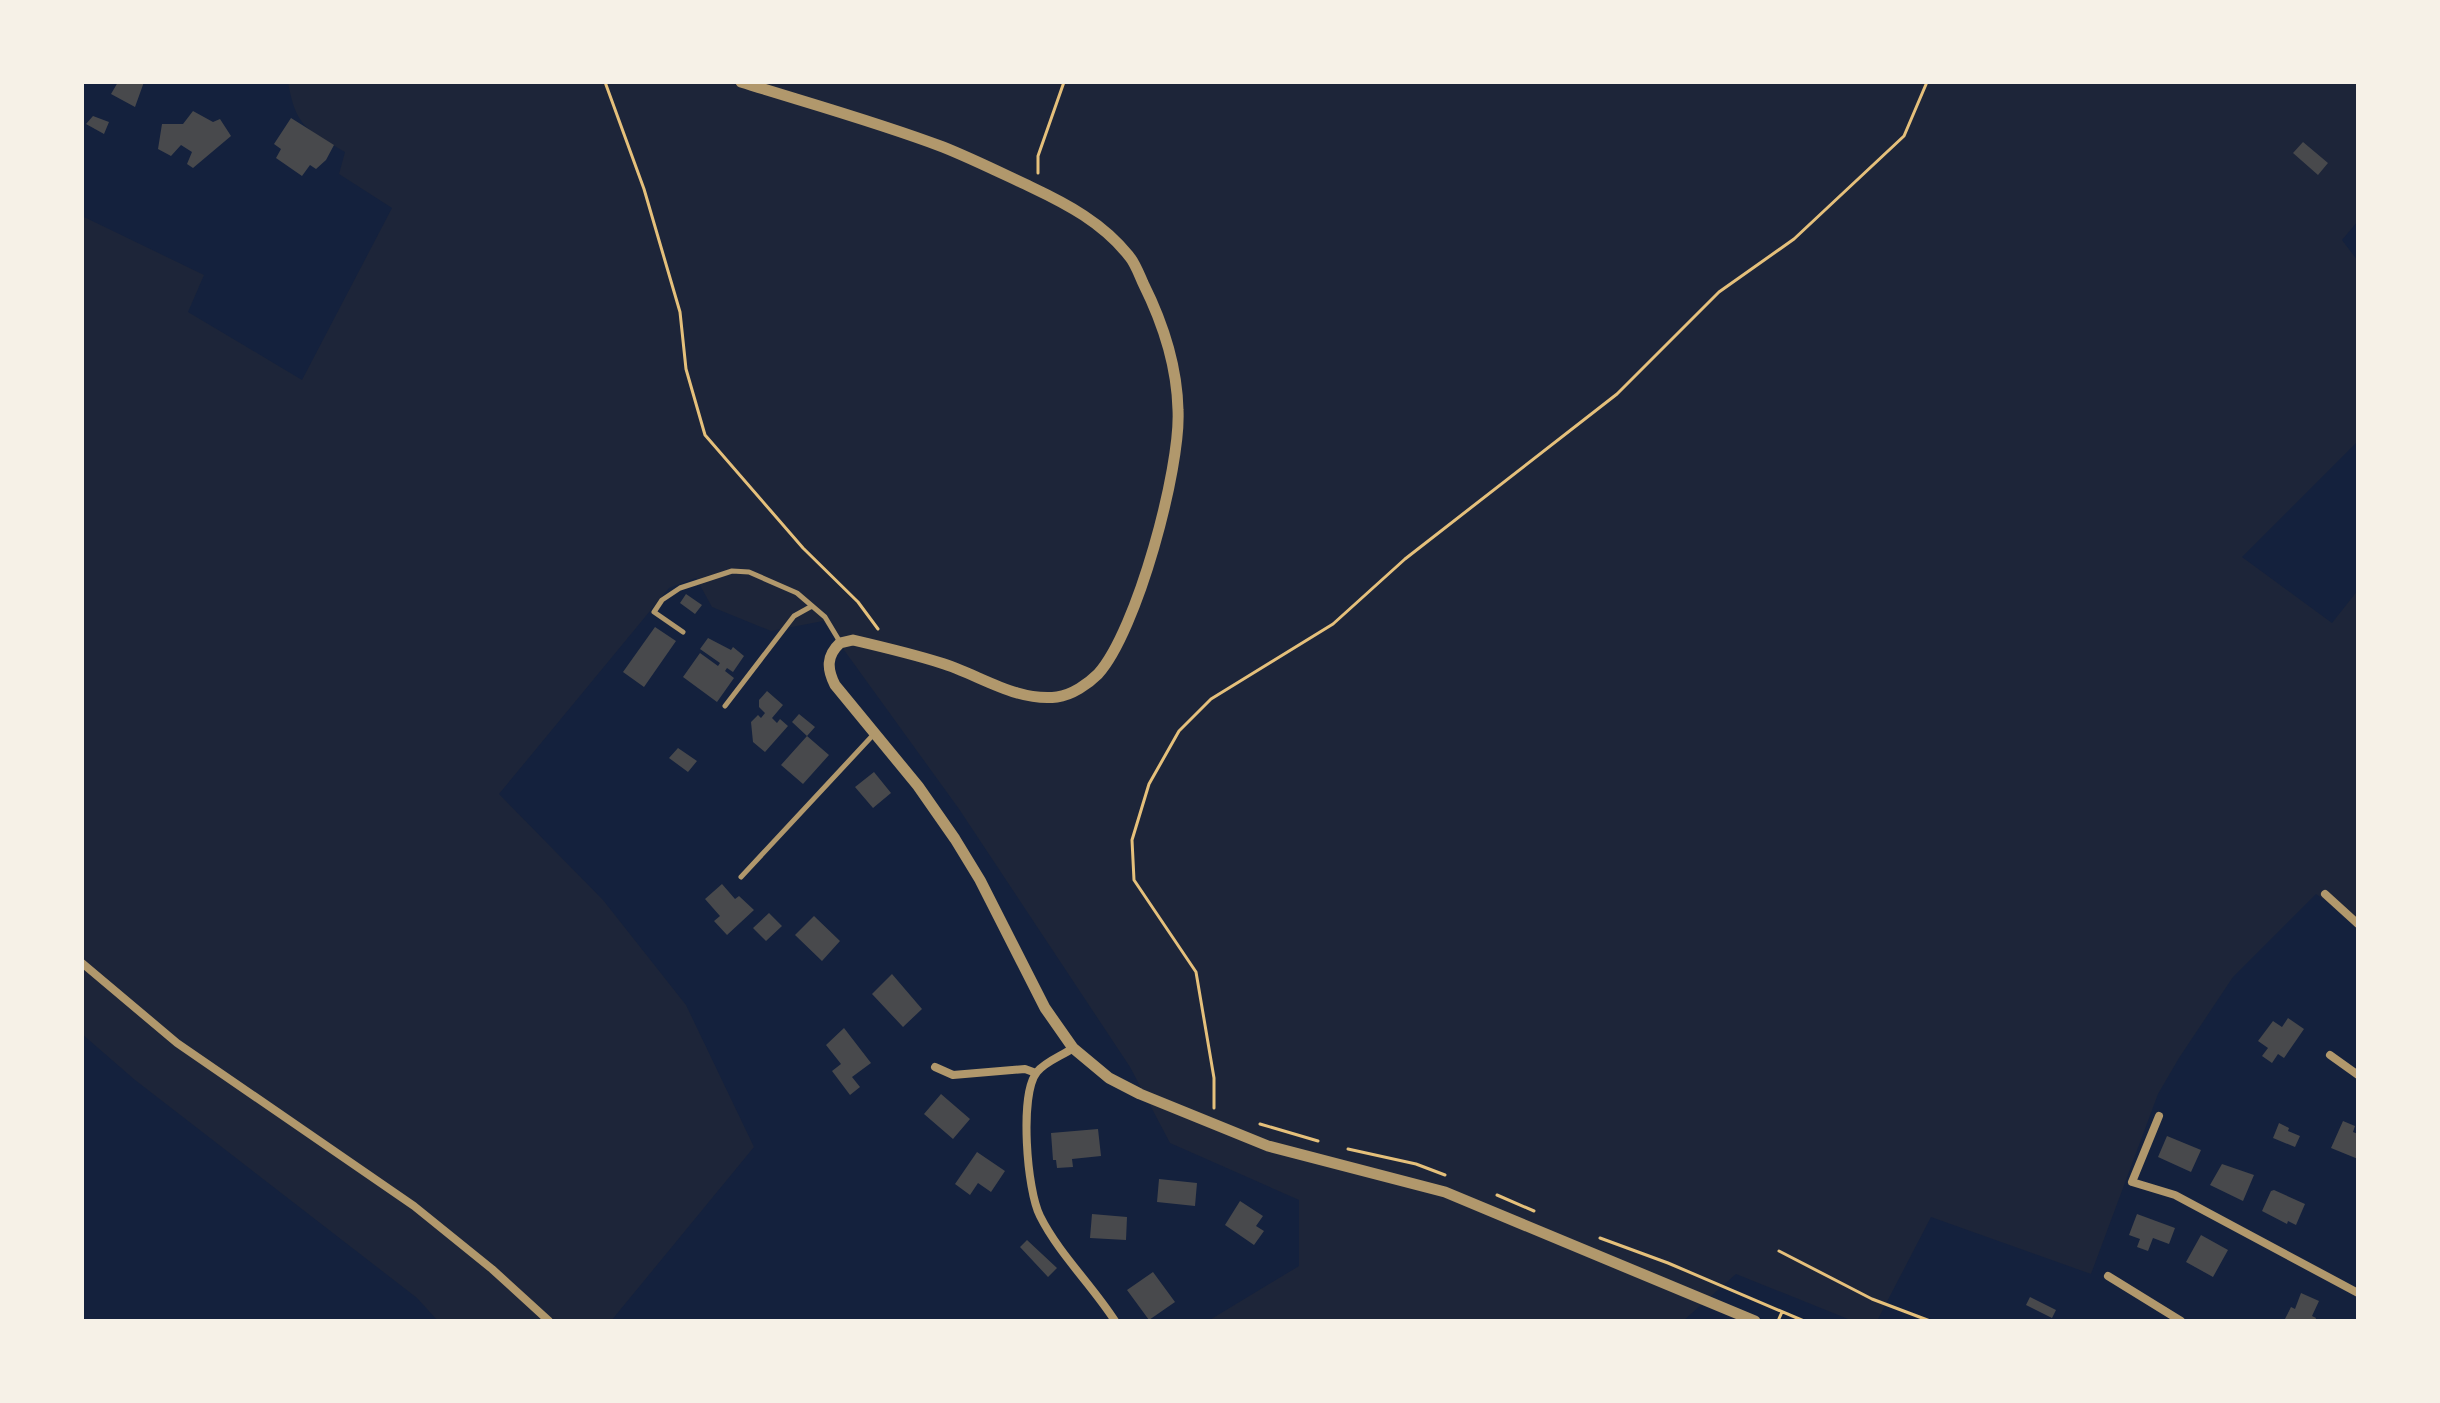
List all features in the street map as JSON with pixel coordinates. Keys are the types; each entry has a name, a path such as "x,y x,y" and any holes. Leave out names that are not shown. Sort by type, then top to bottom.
{"street":[{"path":"741,82 940,146 1071,206 1105,231 1131,257 1155,307 1172,354 1179,411 1177,444 1166,502 1138,595 1117,643 1099,673 1080,689 1058,697 1009,690 944,663 853,640 840,643 829,658 829,673 835,685 918,786 955,839 980,880 1045,1008 1073,1048 1109,1078 1209,1123 1268,1146 1445,1192 1755,1321"},
{"path":"2325,894 2358,924"},
{"path":"82,963 177,1043 414,1206 492,1269 549,1321"},
{"path":"1073,1048 1036,1073 1029,1094 1028,1150 1039,1214 1115,1321"},
{"path":"2330,1055 2358,1075"},
{"path":"935,1067 953,1075 1025,1069 1036,1073"},
{"path":"2159,1116 2132,1182 2175,1195 2358,1293"},
{"path":"2108,1276 2181,1321"}],"lane":[{"path":"683,632 654,612 662,600 680,588 732,571 749,572 782,585 812,606 825,617 840,643"},
{"path":"725,706 794,616 812,606"},
{"path":"741,877 875,733"}],"path":[{"path":"605,82 644,189 680,312 686,369 705,435 803,548 858,602 891,645 890,650"},
{"path":"1049,195 1038,174 1038,156 1064,82"},
{"path":"1209,1123 1213,1114 1214,1078 1196,972 1134,880 1132,840 1149,784 1179,731 1211,699 1333,624 1405,559 1617,394 1719,292 1794,239 1904,136 1927,82"},
{"path":"1779,1251 1872,1299 1930,1321"},
{"path":"1778,1321 1782,1312"}],"shaded area":[{"path":"288,82 2358,82 2358,221 2342,240 2358,261 2358,441 2242,557 2332,623 2358,590 2358,924 2316,894 2233,977 2158,1094 2091,1274 1931,1217 1877,1321 1853,1321 1736,1274 1683,1321 1208,1321 1299,1266 1299,1200 1170,1143 1130,1067 959,809 823,621 771,631 712,607 696,578 669,588 499,794 603,900 686,1005 754,1147 611,1321 438,1321 417,1298 135,1080 82,1034 82,216 204,275 188,312 302,380 392,208 339,174 345,152 305,126 295,109"}],"building":[{"path":"118,82 144,82 135,107 111,94"},
{"path":"193,111 213,122 220,119 231,136 193,168 187,164 192,152 181,145 171,156 158,149 162,124 183,124"},
{"path":"93,116 109,122 104,134 86,124"},
{"path":"291,118 334,145 326,160 316,169 310,165 302,176 276,158 281,149 274,144"},
{"path":"2303,142 2328,163 2318,175 2293,153"},
{"path":"686,594 702,605 695,614 680,603"},
{"path":"655,627 676,641 644,687 623,672"},
{"path":"708,638 731,650 733,647 744,656 733,672 727,668 725,671 734,678 717,702 683,677 700,653 718,666 720,663 700,649"},
{"path":"767,691 783,705 772,718 777,723 780,719 788,726 765,752 753,742 751,722 765,713 759,707 759,700"},
{"path":"799,714 815,727 807,736 792,722"},
{"path":"807,736 829,755 803,784 781,765"},
{"path":"678,748 697,761 688,772 669,758"},
{"path":"874,772 891,793 873,808 855,787"},
{"path":"722,884 735,899 739,896 754,910 727,935 714,921 720,916 705,899"},
{"path":"769,913 782,926 766,941 753,928"},
{"path":"814,916 840,941 822,961 795,935"},
{"path":"892,974 922,1009 903,1027 872,994"},
{"path":"2288,1018 2304,1029 2284,1058 2278,1054 2272,1063 2262,1056 2268,1048 2258,1041 2273,1021 2282,1027"},
{"path":"844,1028 871,1063 852,1077 860,1087 850,1095 832,1071 841,1064 826,1045"},
{"path":"941,1094 970,1119 953,1139 924,1114"},
{"path":"2343,1121 2355,1126 2353,1132 2358,1134 2358,1159 2331,1148"},
{"path":"2279,1123 2300,1136 2295,1147 2273,1138"},
{"path":"1098,1129 1101,1156 1072,1159 1073,1167 1057,1168 1056,1160 1053,1160 1051,1133"},
{"path":"2167,1136 2201,1150 2191,1172 2158,1157"},
{"path":"977,1152 1005,1171 991,1192 978,1183 970,1195 955,1184"},
{"path":"2222,1164 2254,1175 2243,1201 2210,1185"},
{"path":"1159,1179 1197,1183 1195,1206 1157,1202"},
{"path":"2274,1190 2305,1204 2296,1225 2288,1221 2287,1224 2262,1211"},
{"path":"1240,1201 1263,1216 1256,1226 1264,1231 1254,1245 1225,1225"},
{"path":"1092,1214 1127,1217 1126,1240 1090,1238"},
{"path":"2137,1214 2175,1228 2169,1244 2153,1238 2148,1251 2137,1247 2140,1239 2129,1235"},
{"path":"2201,1235 2228,1250 2213,1277 2186,1262"},
{"path":"1027,1240 1057,1268 1048,1277 1020,1247"},
{"path":"1153,1272 1175,1302 1149,1320 1127,1290"},
{"path":"2301,1293 2319,1301 2312,1316 2316,1318 2315,1321 2284,1321 2291,1307 2295,1309"},
{"path":"2030,1297 2056,1310 2052,1318 2026,1305"}]}
